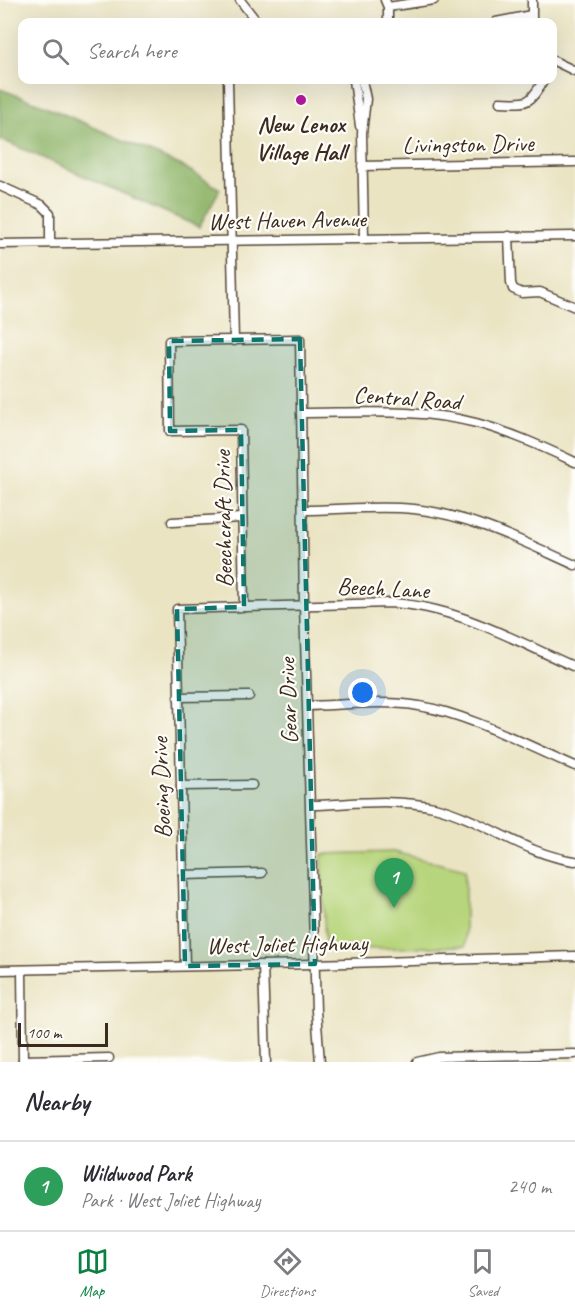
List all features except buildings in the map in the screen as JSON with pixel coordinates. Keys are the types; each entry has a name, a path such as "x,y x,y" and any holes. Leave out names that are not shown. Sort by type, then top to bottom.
{"street":[{"path":"240,0 254,18"},
{"path":"386,4 434,0"},
{"path":"531,18 532,0"},
{"path":"557,64 575,71"},
{"path":"228,84 234,341"},
{"path":"355,84 362,133"},
{"path":"363,84 366,99 362,133 364,239"},
{"path":"500,102 525,103 531,100 541,84"},
{"name":"Livingston Drive","path":"362,166 575,162"},
{"path":"0,186 42,205 50,213 51,243"},
{"path":"508,236 510,284 513,289 522,293 540,292 575,307"},
{"name":"West Haven Avenue","path":"0,244 575,236"},
{"name":"Gear Drive","path":"234,341 300,339 304,605 320,1062"},
{"name":"Beechcraft Drive","path":"234,341 169,341 170,432 241,430 244,607"},
{"name":"Central Road","path":"301,413 399,412 448,417 504,431 575,462"},
{"path":"303,510 401,508 426,510 487,527 575,565"},
{"path":"172,522 241,518"},
{"name":"Beech Lane","path":"177,609 390,603 429,607 472,621 575,667"},
{"name":"Boeing Drive","path":"177,609 185,966"},
{"path":"178,697 249,696"},
{"path":"308,706 418,705 462,717 575,766"},
{"path":"181,786 252,785"},
{"path":"311,805 406,803 434,807 456,814 543,853 575,861"},
{"path":"183,875 262,873"},
{"name":"West Joliet Highway","path":"0,970 575,956"},
{"path":"263,965 266,1062"},
{"path":"22,970 23,1061 109,1058"},
{"path":"417,1062 439,1056 482,1059 575,1054"}],"highlighted area":[{"path":"300,339 315,964 185,966 177,609 244,607 241,430 170,431 169,341"}],"green space":[{"path":"0,89 43,105 184,167 220,189 199,227 0,139"},
{"path":"394,852 465,870 465,946 325,950 322,854"}],"place":[{"name":"New Lenox Village Hall","path":"301,100"},
{"name":"Wildwood Park","path":"394,908"}]}
